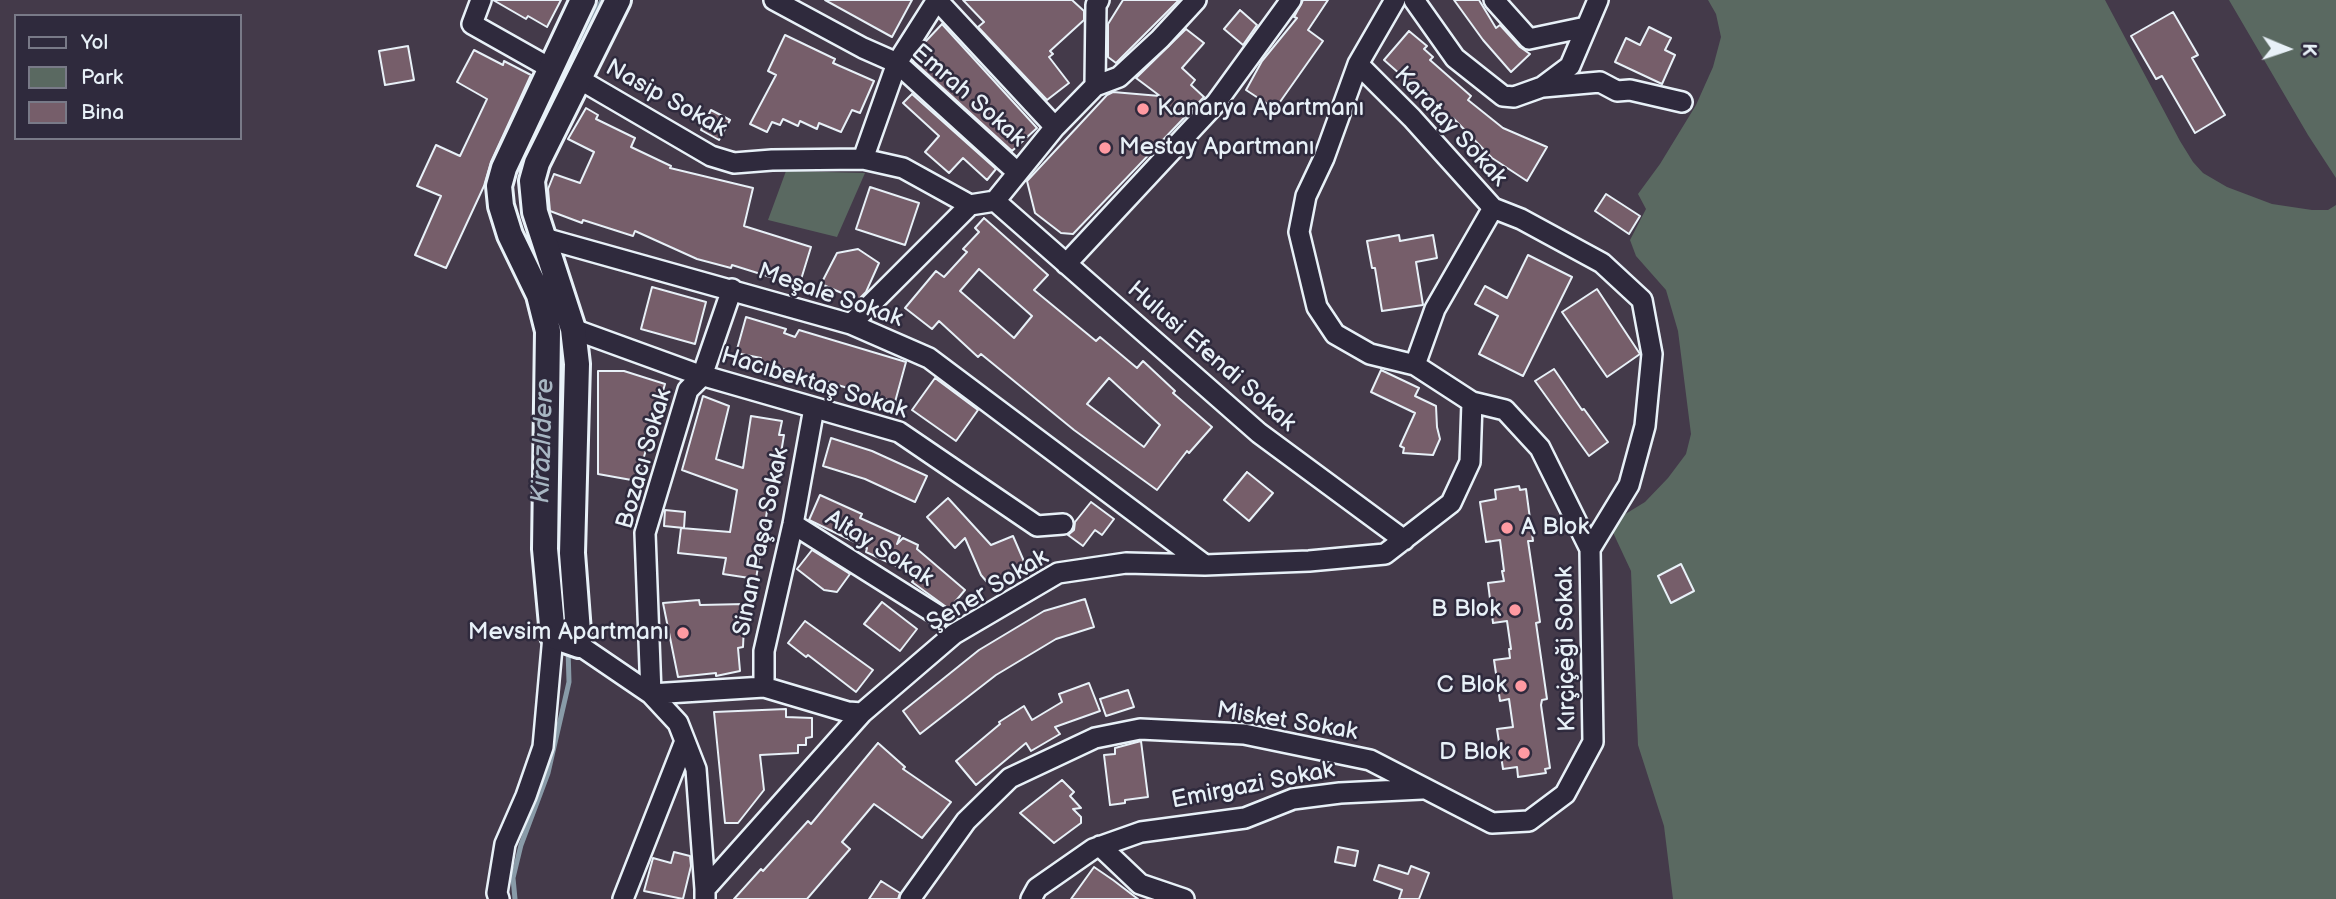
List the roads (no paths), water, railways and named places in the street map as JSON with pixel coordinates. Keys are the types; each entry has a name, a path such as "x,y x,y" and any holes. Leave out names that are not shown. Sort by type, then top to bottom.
{"street":[{"path":"481,0 472,24 550,68"},
{"path":"499,899 497,893 505,844 543,747 552,636 545,549 548,331 539,295 510,235 501,206 499,186 504,168 583,0"},
{"path":"579,645 572,553 577,364 573,329 535,212 532,181 537,163 618,0"},
{"name":"Emrah Sokak","path":"774,0 897,63 1017,172"},
{"path":"863,159 897,63 937,0 1055,127"},
{"path":"851,324 970,205 995,201 1055,127 1095,86 1119,77 1160,39 1196,0"},
{"path":"1066,264 1216,103 1291,0"},
{"name":"Kırçiçeği Sokak","path":"1395,0 1357,64 1324,158 1306,196 1299,232 1317,307 1335,334 1370,354 1415,365 1472,402 1505,410 1540,448 1590,549 1593,742 1566,794 1528,821 1492,823 1423,789"},
{"path":"1414,0 1455,58 1503,96 1514,97 1542,88 1600,82 1616,91 1630,90 1682,102"},
{"path":"1494,0 1529,39 1586,27"},
{"path":"1542,88 1570,66 1598,0"},
{"path":"1095,2 1095,86"},
{"name":"Karatay Sokak","path":"1357,64 1412,118 1493,208 1521,219 1602,263 1642,300 1652,354 1645,426 1629,485 1590,549"},
{"name":"Nasip Sokak","path":"579,79 711,156 734,163 863,159 903,168 970,205"},
{"name":"Hulusi Efendi Sokak","path":"995,201 1259,433 1404,540"},
{"path":"1415,365 1435,309 1493,208"},
{"name":"Meşale Sokak","path":"544,238 851,324 929,358 1205,565"},
{"name":"Bozacı Sokak","path":"651,694 645,533 688,390 702,376 732,289"},
{"name":"Hacıbektaş Sokak","path":"573,329 702,376 899,432 1037,526 1063,524"},
{"name":"Şener Sokak","path":"705,894 862,713 954,634 1058,573 1126,563 1205,565 1309,561 1385,554 1451,503 1471,462 1472,402"},
{"name":"Sinan Paşa Sokak","path":"764,687 764,651 793,524 814,408"},
{"name":"Altay Sokak","path":"793,524 939,616"},
{"path":"552,636 579,645 651,694 678,723 696,769 705,894"},
{"path":"651,694 764,687 848,712 862,713"},
{"name":"Misket Sokak","path":"910,899 966,821 1010,778 1095,738 1140,729 1244,734 1370,760 1423,789"},
{"path":"623,899 685,741"},
{"name":"Emirgazi Sokak","path":"1031,899 1037,888 1100,846 1141,832 1245,818 1293,799 1339,793 1423,789"},
{"path":"1100,846 1140,884 1184,899"}],"waterway":[{"name":"Kirazlıdere","path":"532,147 537,131 602,0"},
{"name":"Kirazlıdere","path":"515,899 513,878 521,845 548,773 569,682 568,648"}],"place":[{"name":"Kanarya Apartmanı","path":"1143,109"},
{"name":"Mestay Apartmanı","path":"1105,148"},
{"name":"A Blok","path":"1507,528"},
{"name":"B Blok","path":"1515,610"},
{"name":"Mevsim Apartmanı","path":"683,633"},
{"name":"C Blok","path":"1521,686"},
{"name":"D Blok","path":"1524,753"}]}
